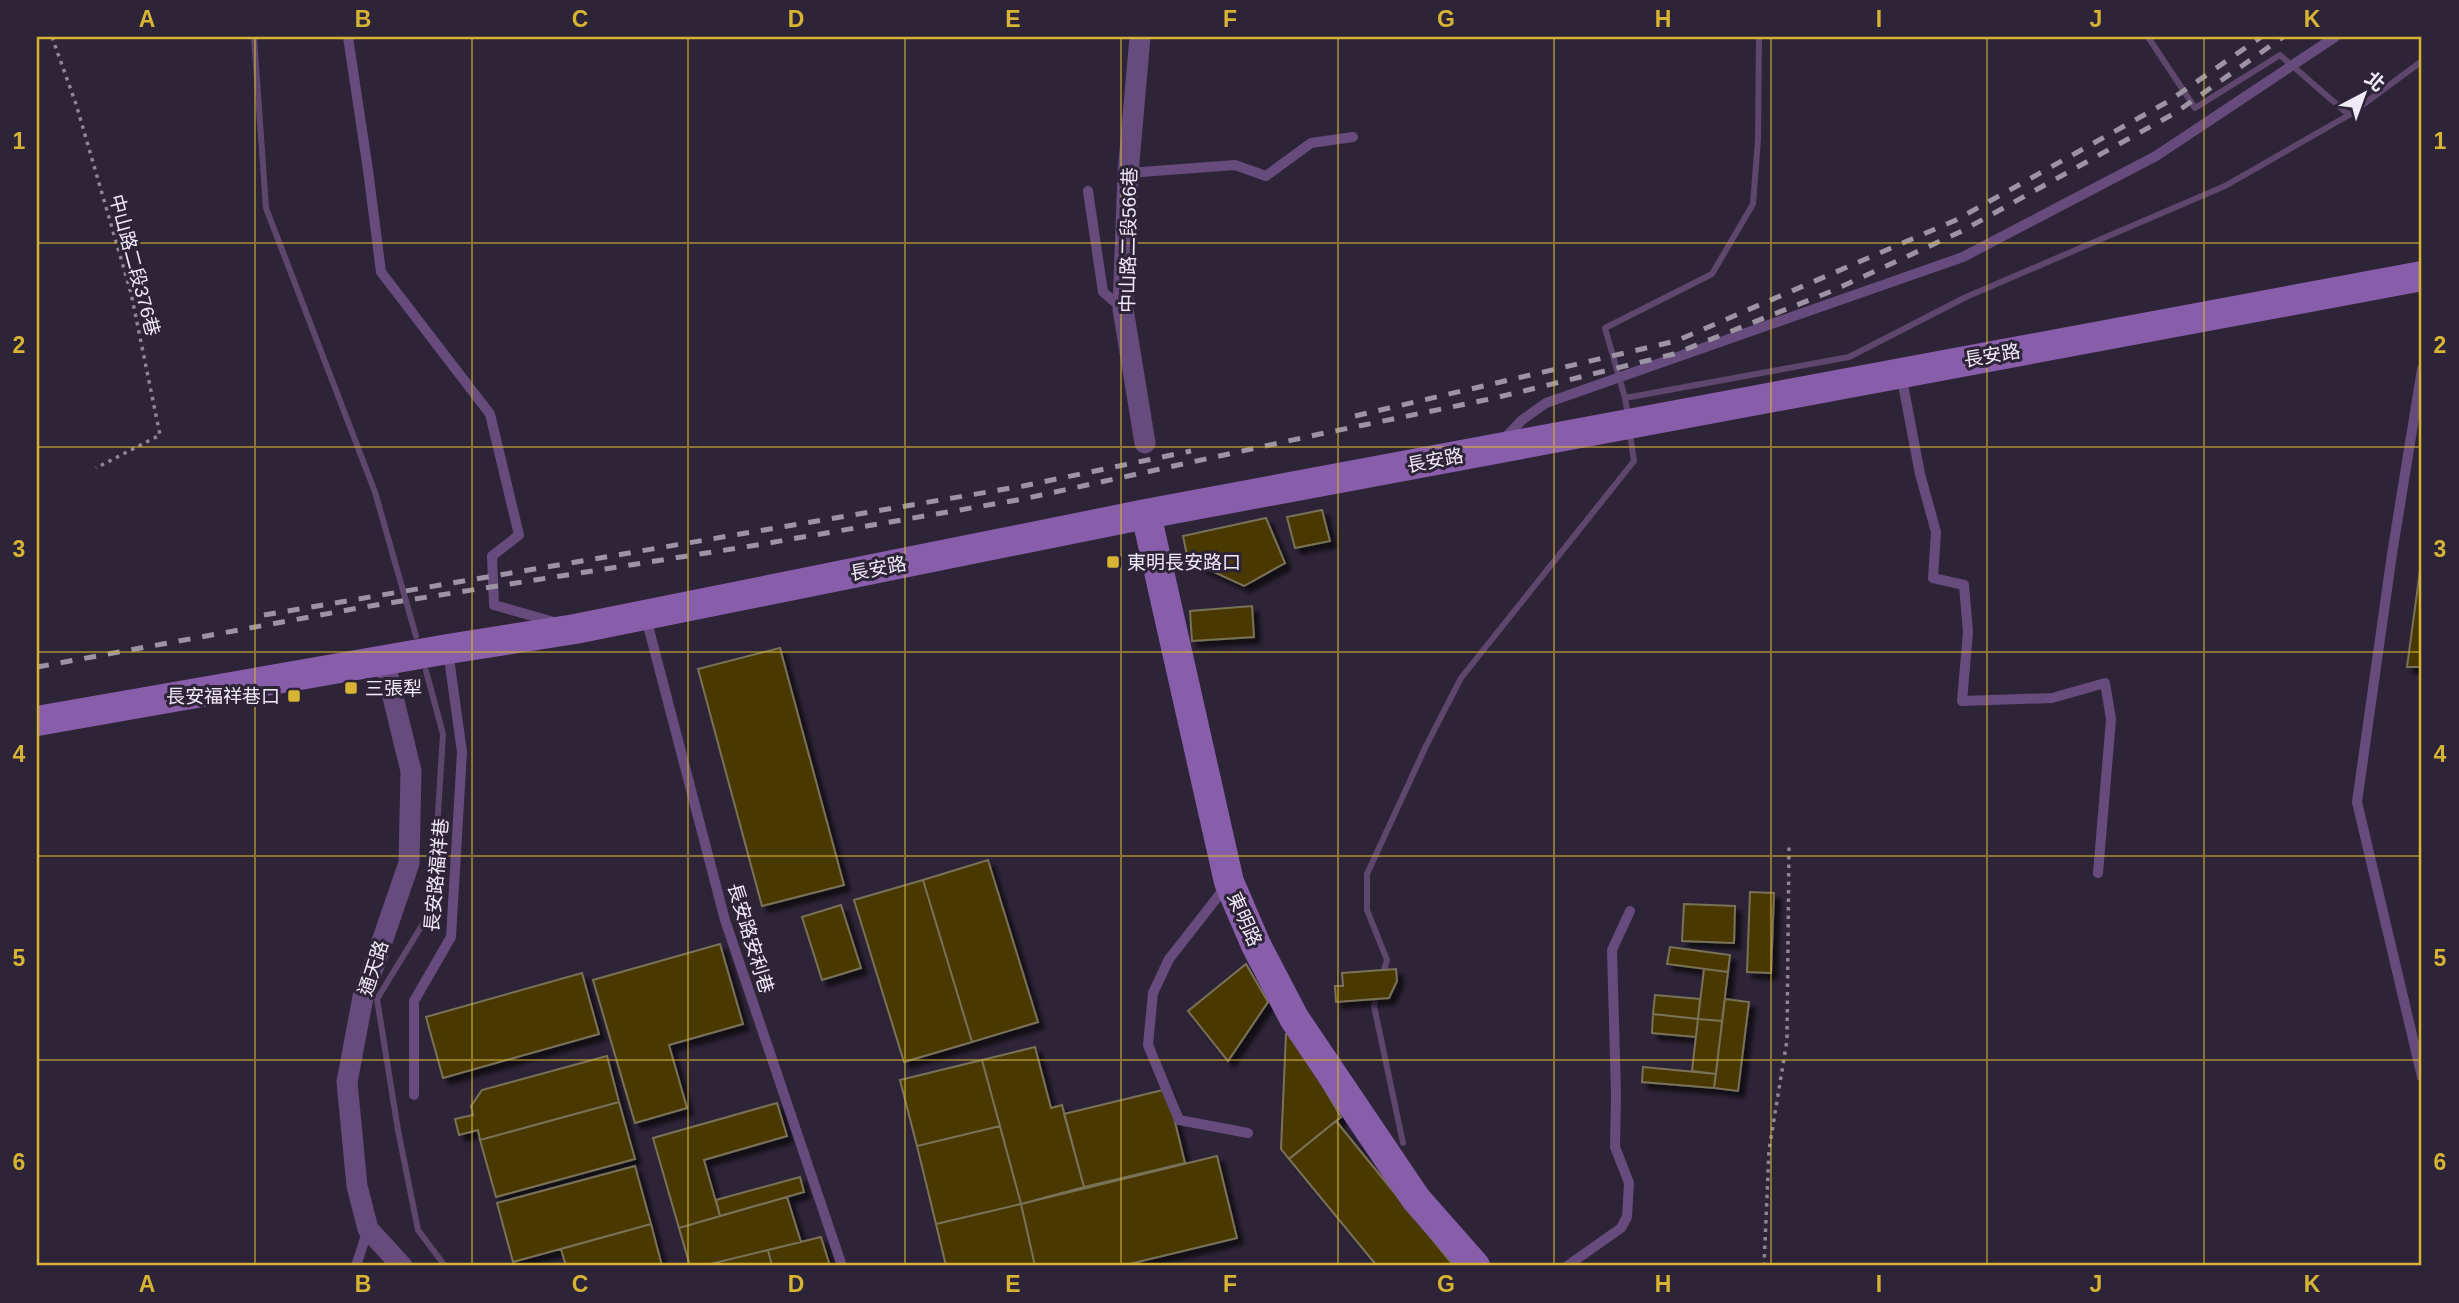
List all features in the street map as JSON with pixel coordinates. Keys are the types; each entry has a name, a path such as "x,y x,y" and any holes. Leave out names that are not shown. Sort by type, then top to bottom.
{"main road":[{"name":"長安路","path":"448,649 645,616 1146,514 2422,276"},
{"name":"東明路","path":"1146,514 1229,883 1256,945 1294,1018 1416,1199 1475,1266"},
{"path":"37,721 448,649"}],"street":[{"name":"中山路二段566巷","path":"1140,37 1128,173 1124,309 1145,443"},
{"name":"通天路","path":"384,660 411,771 409,863 363,997 347,1082 357,1186 369,1229 402,1266"}],"lane":[{"path":"348,37 381,272 490,414 519,535 492,556 494,606 575,629"},
{"path":"1494,449 1522,420 1546,403 1963,257 2156,156 2335,37"},
{"path":"1128,173 1235,165 1266,176 1311,142 1353,136"},
{"path":"1088,191 1103,292 1124,309"},
{"path":"2422,369 2392,554 2357,802 2422,1077"},
{"path":"1901,372 1920,474 1936,532 1933,578 1964,585 1968,632 1962,701 2052,698 2105,682 2111,719 2098,873"},
{"name":"長安路安利巷","path":"645,616 725,920 842,1266"},
{"name":"長安路福祥巷","path":"414,1096 414,1000 451,937 463,752 448,649"},
{"path":"1229,883 1169,959 1153,993 1149,1045 1163,1086 1179,1120 1248,1133"},
{"path":"1567,1266 1621,1228 1627,1217 1629,1183 1615,1147 1612,950 1630,911"},
{"path":"356,1266 369,1229"}],"path":[{"name":"中山路二段376巷","path":"52,37 76,104 131,293 160,435 96,468"},
{"path":"1764,1266 1769,1150 1787,1040 1789,845"}],"building":[{"path":"1322,510 1330,541 1295,548 1287,517"},
{"path":"1266,518 1285,563 1244,586 1188,560 1183,536"},
{"path":"2422,556 2422,667 2407,667"},
{"path":"1252,606 1254,637 1192,641 1190,611"},
{"path":"780,648 844,885 762,906 698,669"},
{"path":"988,860 1038,1022 972,1042 923,880"},
{"path":"923,880 972,1042 904,1062 854,900"},
{"path":"1750,892 1774,893 1771,973 1747,972"},
{"path":"1684,904 1735,906 1734,943 1682,941"},
{"path":"841,905 861,968 822,980 802,917"},
{"path":"720,944 743,1024 669,1045 687,1108 635,1123 593,980"},
{"path":"1670,947 1730,955 1728,972 1667,964"},
{"path":"1246,964 1268,1002 1228,1061 1188,1011"},
{"path":"1396,969 1397,981 1389,998 1336,1002 1335,986 1343,986 1342,973"},
{"path":"1704,969 1728,972 1722,1021 1698,1019"},
{"path":"582,973 599,1034 443,1078 426,1017"},
{"path":"1655,995 1700,999 1698,1019 1653,1014"},
{"path":"1725,999 1749,1002 1738,1091 1714,1088"},
{"path":"1653,1014 1698,1019 1696,1037 1652,1033"},
{"path":"1698,1019 1722,1021 1716,1074 1692,1071"},
{"path":"1291,1032 1341,1117 1289,1159 1281,1149 1286,1034"},
{"path":"1035,1047 1051,1108 1062,1105 1084,1187 1021,1204 982,1060"},
{"path":"607,1056 619,1102 480,1140 478,1130 459,1135 455,1119 473,1115 471,1106 482,1090"},
{"path":"982,1060 1000,1126 917,1146 900,1080"},
{"path":"1643,1067 1716,1074 1714,1088 1642,1082"},
{"path":"1167,1089 1185,1163 1084,1187 1064,1114"},
{"path":"619,1102 635,1159 496,1197 480,1140"},
{"path":"777,1103 787,1136 704,1160 720,1216 679,1228 653,1138"},
{"path":"1336,1121 1454,1266 1377,1266 1289,1159"},
{"path":"1000,1126 1021,1204 936,1224 917,1146"},
{"path":"1217,1156 1237,1238 1121,1266 1035,1266 1021,1204"},
{"path":"635,1166 651,1224 513,1262 497,1203"},
{"path":"800,1177 804,1192 720,1216 716,1200"},
{"path":"787,1197 801,1242 702,1266 690,1266 679,1228"},
{"path":"1021,1204 1035,1266 946,1266 936,1224"},
{"path":"651,1224 662,1266 566,1266 561,1249"},
{"path":"821,1237 830,1266 772,1266 768,1250"},
{"path":"768,1250 772,1266 702,1266"}],"waterway":[{"path":"254,37 266,208 375,492 416,636"},
{"path":"1625,398 1605,328 1712,274 1753,204 1758,139 1759,37"},
{"path":"2148,37 2195,108 2280,55 2349,115"},
{"path":"1628,416 1625,398 1849,357 1966,297 2225,186 2349,115 2422,61"},
{"path":"1382,977 1387,960 1367,910 1367,874 1426,746 1461,678 1634,461 1630,434"},
{"path":"426,671 443,734 432,909 377,999 398,1130 418,1230 445,1266"},
{"path":"1377,994 1374,1006 1403,1143"}],"railway":[{"path":"1355,416 1676,341 1956,220 2169,101 2261,37"},
{"path":"37,667 364,607 757,545 1023,499 1495,398 1674,354 1832,291 1960,232 2175,113 2283,37"},
{"path":"264,615 1023,486 1191,451"}],"place":[{"name":"東明長安路口","path":"1113,562"},
{"name":"三張犁","path":"351,688"},
{"name":"長安福祥巷口","path":"294,696"}]}
